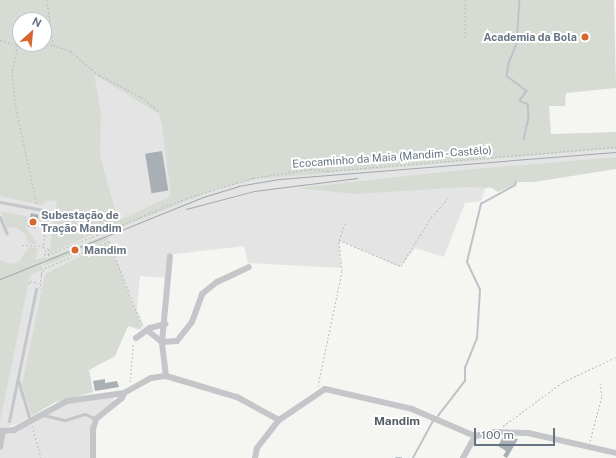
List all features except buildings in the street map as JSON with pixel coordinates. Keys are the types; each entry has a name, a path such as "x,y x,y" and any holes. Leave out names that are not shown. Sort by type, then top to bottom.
{"street":[{"path":"166,376 162,342 165,324 170,256"},
{"path":"147,330 162,342 177,341 192,322 202,294 217,282 249,267"},
{"path":"136,338 147,330 165,324"},
{"path":"93,458 93,429 96,419 122,398 127,392 151,378 166,376 237,397 279,420"},
{"path":"255,458 258,448 279,420 326,389 412,409 476,436 496,432 528,433 616,453"},
{"path":"0,447 1,431 14,430 31,422 39,414 67,401 127,392"},
{"path":"463,458 476,436"}],"lane":[{"path":"0,202 48,212"},
{"path":"0,217 7,234"},
{"path":"9,421 36,289"},
{"path":"18,379 31,422"},
{"path":"39,414 65,420 86,414 96,419"}],"path":[{"path":"47,0 53,45 70,51 99,75 141,97 159,111"},
{"path":"465,0 465,40"},
{"path":"0,40 12,43"},
{"path":"16,52 12,71 16,108 37,205"},
{"name":"Ecocaminho da Maia (Mandim - Castêlo)","path":"46,248 48,255 212,188 267,176 310,169 328,171 616,148"},
{"path":"339,240 401,266 431,218 448,199"},
{"path":"43,246 48,212"},
{"path":"319,394 317,387 342,271 339,240 346,222"},
{"path":"41,275 45,268 109,240 138,316 147,330"},
{"path":"22,245 43,246 46,248 44,259"},
{"path":"41,287 40,283 42,268"},
{"path":"29,284 30,281 40,283"},
{"path":"127,392 132,346 136,338"},
{"path":"496,432 520,410 563,382 616,357"},
{"path":"588,446 602,396 600,383"},
{"path":"31,422 41,458"}],"shaded area":[{"path":"0,0 37,12 12,12 12,52 52,52 52,17 495,159 616,149 616,157 492,168 481,201 465,203 444,257 415,248 404,263 397,266 339,240 341,268 248,263 244,246 167,255 165,278 140,276 137,309 144,326 138,330 128,326 115,356 89,370 93,392 55,402 17,424 0,429"},
{"path":"0,0 614,0 616,88 566,93 565,106 549,106 551,134 616,132 616,149 256,179 217,189 107,233 105,229 49,254 57,201 48,200 41,205 0,196","holes":["94,74 159,114 162,125 171,196 118,221 100,155 101,113"]},
{"path":"616,157 616,169 534,182 515,182 513,185 498,192 492,188 465,187 355,194 298,188 453,171"},
{"path":"1,211 29,217 26,228 38,244 29,244 25,234 17,228 8,227 8,231"},
{"path":"106,235 108,240 44,266 45,259"},
{"path":"109,242 142,329 128,326 115,356 89,370 93,392 55,402 32,416 22,385 45,274"},
{"path":"29,247 38,248 35,260 44,257 41,270 30,275 0,422 0,260 10,264 19,262"},
{"path":"112,396 115,401 91,422 91,458 0,458 0,432 19,429 62,405"}],"waterway":[{"path":"520,0 517,44 509,64 507,76 527,91 520,101 528,104 529,118 524,139"},
{"path":"438,416 465,381 465,368 477,339 480,290 467,262 481,204 515,185 516,182"},
{"path":"413,458 433,421"},
{"path":"396,458 401,458"}],"tram line":[{"path":"0,279 203,197 238,186 279,179 616,152"},
{"path":"186,209 254,191 357,178"}],"place":[{"name":"Academia da Bola","path":"585,37"},
{"name":"Subestação de Tração Mandim","path":"33,222"},
{"name":"Mandim","path":"75,250"}],"district":[{"name":"Mandim","path":"397,422"}]}
